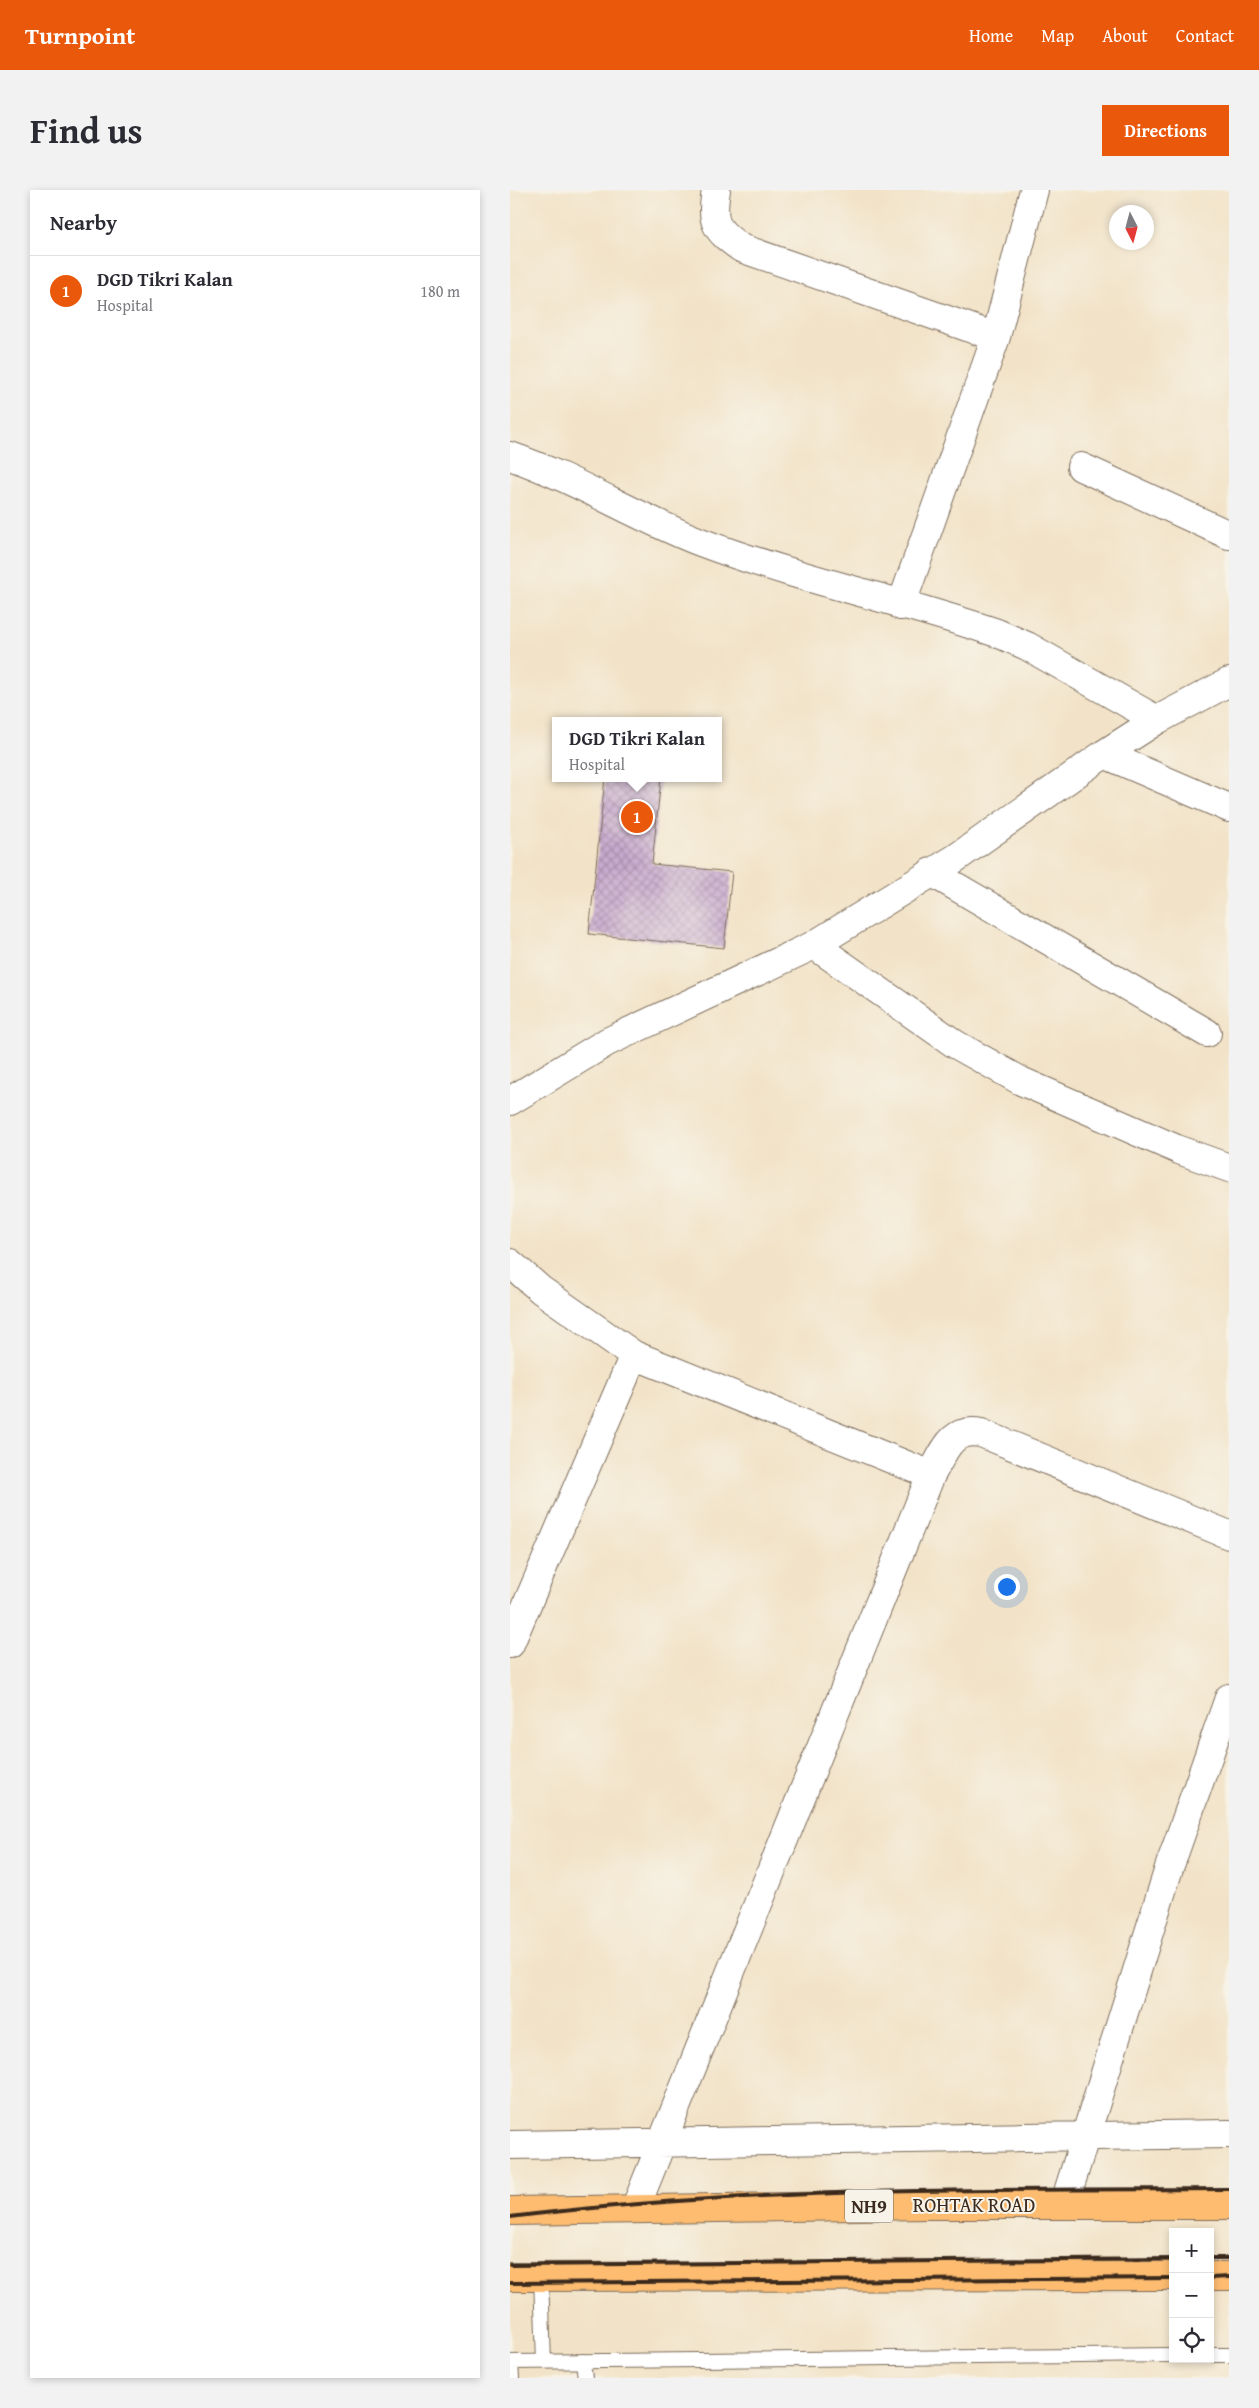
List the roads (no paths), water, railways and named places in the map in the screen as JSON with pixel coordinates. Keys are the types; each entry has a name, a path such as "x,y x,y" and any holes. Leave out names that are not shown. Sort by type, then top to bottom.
{"highway":[{"name":"ROHTAK ROAD","path":"510,2211 1229,2204"},
{"path":"510,2277 1169,2276"},
{"path":"1214,2276 1229,2276"}],"street":[{"path":"716,190 713,209 714,224 724,236 740,248 996,336"},
{"path":"902,606 996,336 1034,190"},
{"path":"510,456 582,485 628,510 706,544 902,606 956,619 1027,646 1157,720"},
{"path":"1081,467 1229,535"},
{"path":"510,1101 607,1042 814,945 956,858 1104,754 1157,720 1229,682"},
{"path":"1104,754 1229,808"},
{"path":"931,872 1207,1033"},
{"path":"814,945 955,1044 1021,1081 1179,1150 1229,1168"},
{"path":"510,1263 541,1290 634,1355 931,1475"},
{"path":"510,1644 634,1355"},
{"path":"635,2209 931,1475 955,1436 968,1430 980,1433 1229,1535"},
{"path":"1064,2205 1170,1868 1229,1698"},
{"path":"510,2146 1229,2134"}],"lane":[{"path":"541,2277 544,2362"},
{"path":"512,2378 510,2362 1169,2355"},
{"path":"1214,2355 1229,2355"},
{"path":"583,2361 585,2378"}],"railway":[{"path":"510,2217 600,2207 779,2195 959,2190 1229,2189"},
{"path":"1214,2258 1229,2258"},
{"path":"510,2265 1169,2259"},
{"path":"1214,2278 1229,2277"},
{"path":"510,2283 1169,2278"}],"place":[{"name":"DGD Tikri Kalan","path":"637,817"}]}
